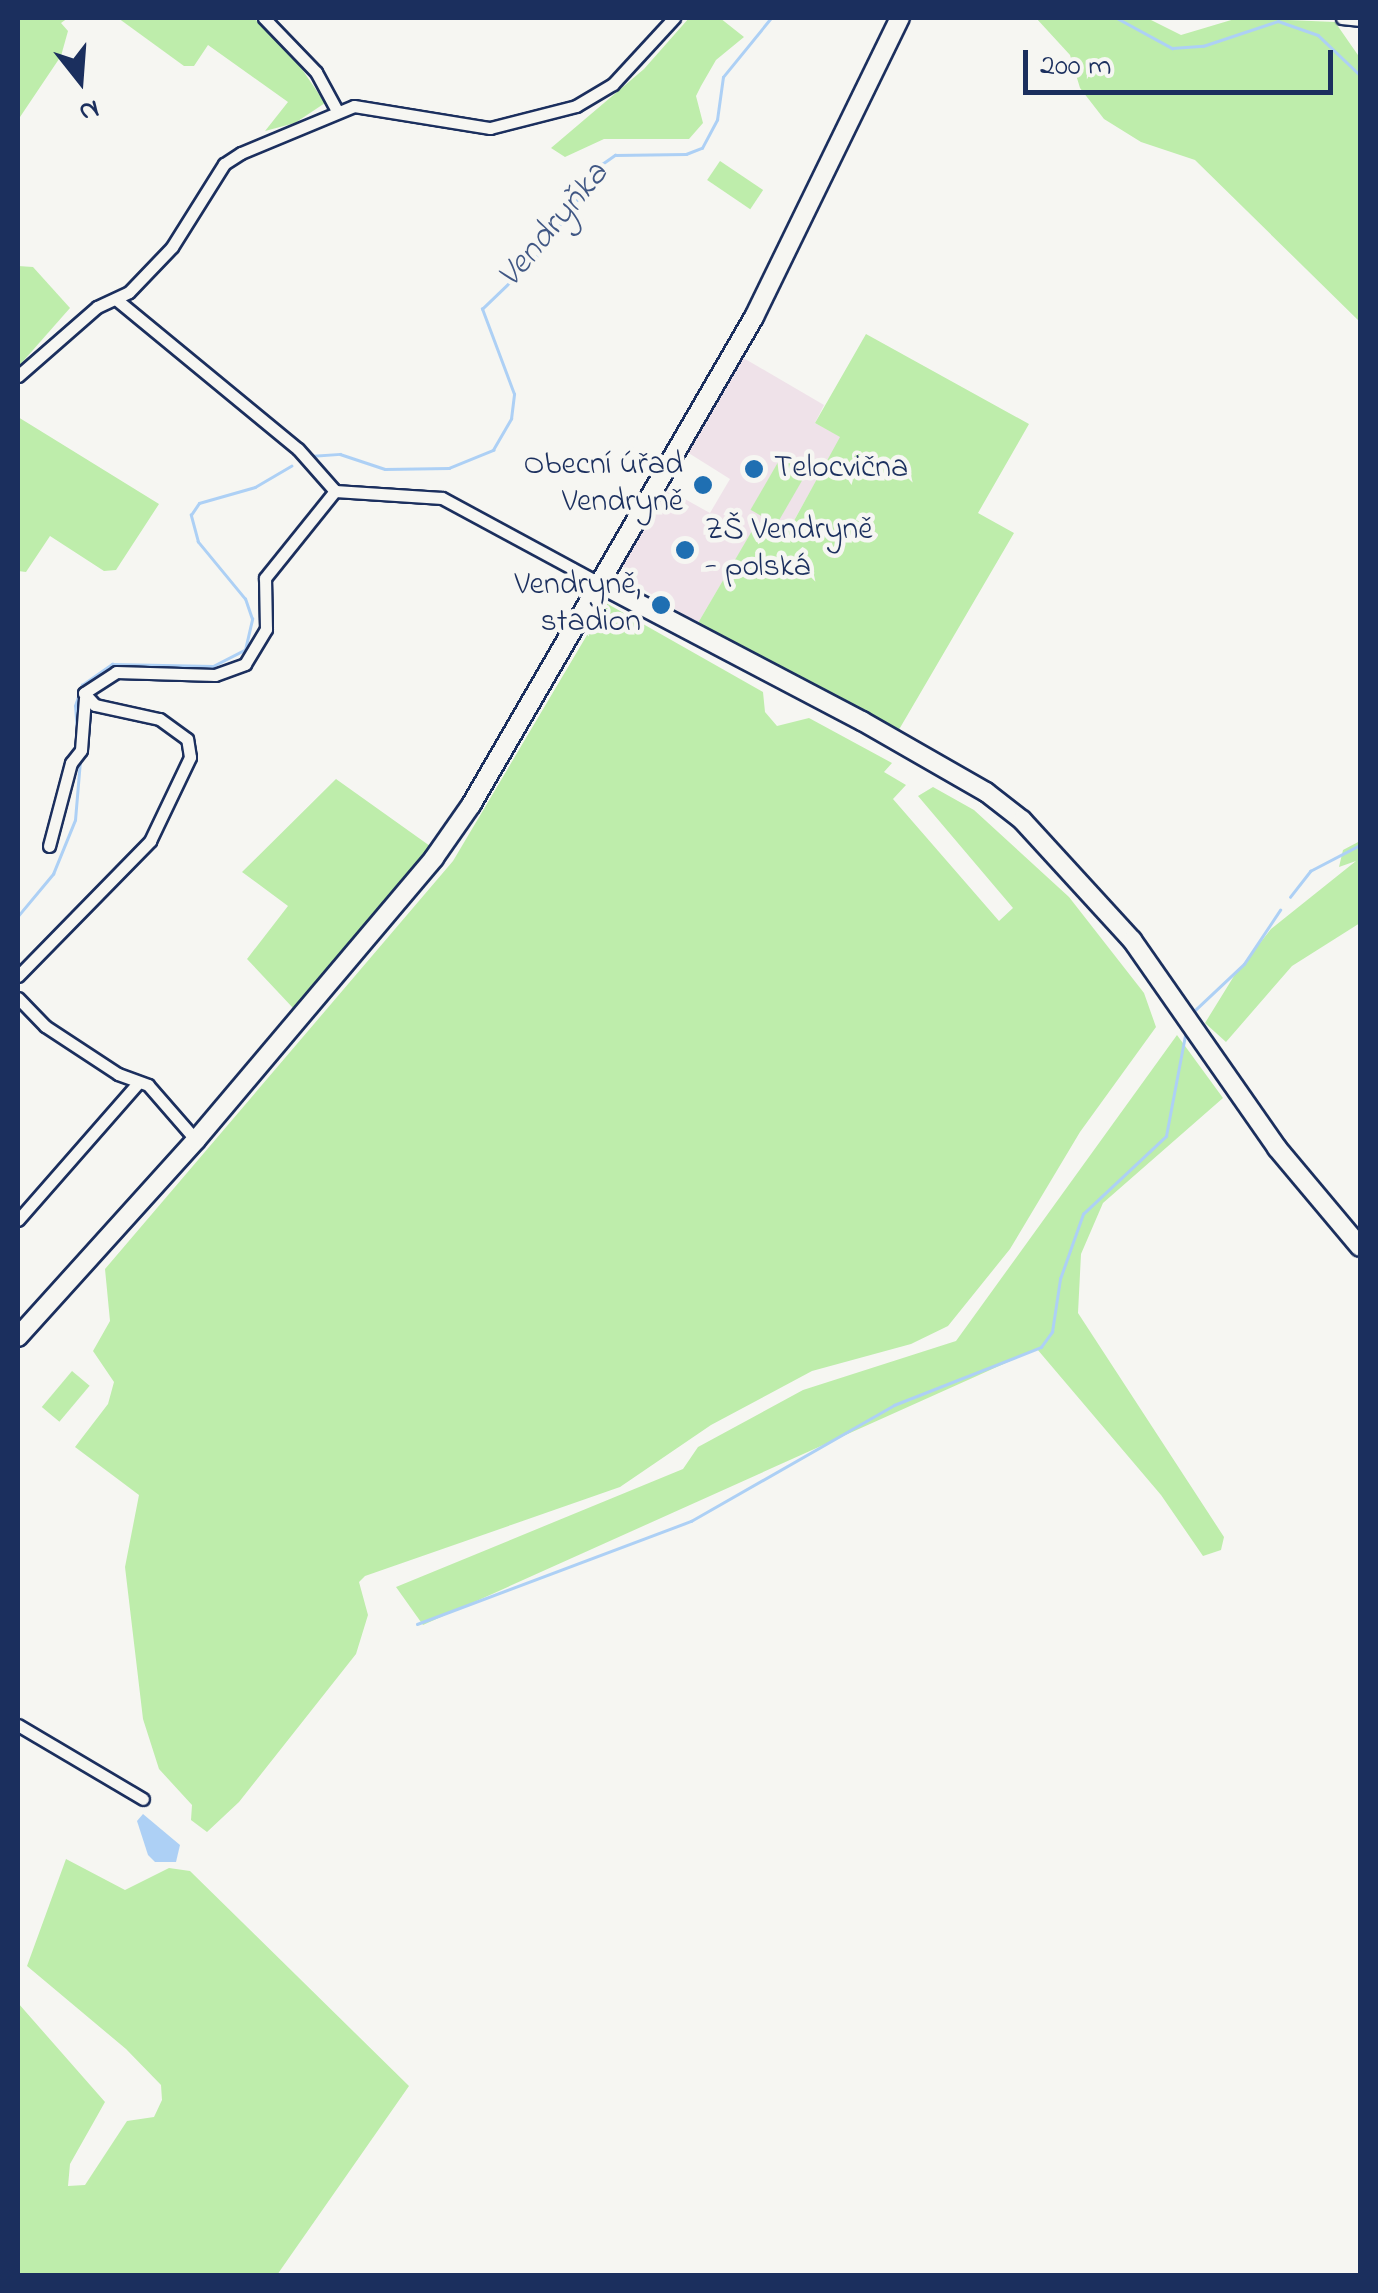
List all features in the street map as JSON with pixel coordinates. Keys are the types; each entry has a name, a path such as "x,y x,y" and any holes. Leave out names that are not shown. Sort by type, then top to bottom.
{"street":[{"path":"264,18 316,72 336,109"},
{"path":"18,376 96,307 117,300 172,247 224,164 336,109 366,107 469,127 530,118 596,96 674,18"},
{"path":"18,1337 196,1140 434,858 754,317 900,18"},
{"path":"1342,18 1360,20"},
{"path":"117,300 298,449 336,491 442,498 862,721 986,792 1022,820 1132,940 1277,1148 1360,1247"},
{"path":"50,846 78,755 85,698 96,681 116,672 215,675 245,664 266,629 265,578 336,491"},
{"path":"18,976 150,841 190,757 187,739 159,719 85,698"},
{"path":"18,998 44,1026 137,1084 148,1085 196,1140"},
{"path":"18,1220 137,1084"},
{"path":"18,1725 143,1800"}],"shaded area":[{"path":"740,356 824,405 815,423 841,437 783,540 756,525 698,623 628,580 622,563 665,488 710,513 730,479 687,452"}],"green space":[{"path":"18,18 68,18 61,23 68,31 61,56 18,120"},
{"path":"118,18 254,18 293,56 325,103 295,123 265,131 288,102 208,45 194,66 184,66"},
{"path":"689,18 720,18 744,37 716,60 701,86 696,96 703,123 689,139 604,139 565,157 551,148 644,69"},
{"path":"1036,18 1147,18 1181,35 1238,18 1335,22 1360,58 1360,322 1195,160 1141,142 1104,119 1080,88 1070,55"},
{"path":"720,161 763,190 750,209 707,180"},
{"path":"18,266 33,267 70,308 18,367"},
{"path":"866,334 1029,424 978,513 1014,533 897,733 698,623 756,524 784,539 840,437 815,423"},
{"path":"18,417 159,504 116,570 104,571 50,536 26,572 18,571"},
{"path":"781,457 807,472 776,525 750,510"},
{"path":"606,603 763,692 765,712 777,726 809,718 892,763 884,772 906,785 893,799 999,921 1013,908 918,796 933,787 974,810 1069,897 1144,993 1156,1027 1080,1132 1010,1249 948,1326 911,1344 812,1371 711,1425 620,1487 365,1576 359,1582 368,1615 356,1654 239,1802 207,1832 191,1820 192,1805 159,1769 143,1719 125,1567 139,1495 75,1447 108,1404 114,1382 93,1351 110,1321 105,1269 453,861"},
{"path":"336,779 430,846 293,1008 247,959 288,906 242,872"},
{"path":"1360,841 1360,923 1292,966 1226,1042 1205,1023 1234,976 1271,929 1356,861 1339,867 1343,850"},
{"path":"1177,1035 1223,1098 1103,1203 1081,1254 1078,1313 1224,1537 1221,1550 1203,1556 1161,1495 1037,1349 423,1625 396,1587 683,1469 698,1447 803,1390 956,1341"},
{"path":"72,1371 90,1386 59,1422 42,1407"},
{"path":"66,1859 125,1890 169,1868 190,1871 409,2086 277,2275 18,2275 18,2003 105,2102 70,2164 68,2186 85,2185 127,2121 154,2117 162,2100 161,2085 126,2049 27,1966"}],"water":[{"path":"143,1814 180,1845 176,1862 155,1862 148,1855 137,1821"}],"waterway":[{"name":"Vendryňka","path":"310,456 340,454 385,469 449,468 493,450 511,419 514,394 482,309 541,252 602,164 615,155 686,154 702,148 717,120 723,77 771,18"},
{"name":"Vendryňka","path":"1117,18 1172,48 1203,46 1278,21 1318,35 1360,75"},
{"name":"Vendryňka","path":"77,733 75,706 82,685 112,664 213,666 245,650 252,619 245,599 198,542 191,515 199,503 255,487 291,466"},
{"name":"Vendryňka","path":"18,916 53,874 75,820 80,761"},
{"path":"1290,897 1310,871 1360,845"},
{"path":"1192,1013 1244,964 1280,910"},
{"path":"417,1624 691,1521 894,1405 1041,1347 1052,1332 1060,1279 1083,1214 1166,1136 1186,1030"}],"place":[{"name":"Telocvična","path":"754,469"},
{"name":"Obecní úřad Vendryně","path":"703,485"},
{"name":"ZŠ Vendryně - polská","path":"685,550"},
{"name":"Vendryně, stadion","path":"661,605"}]}
